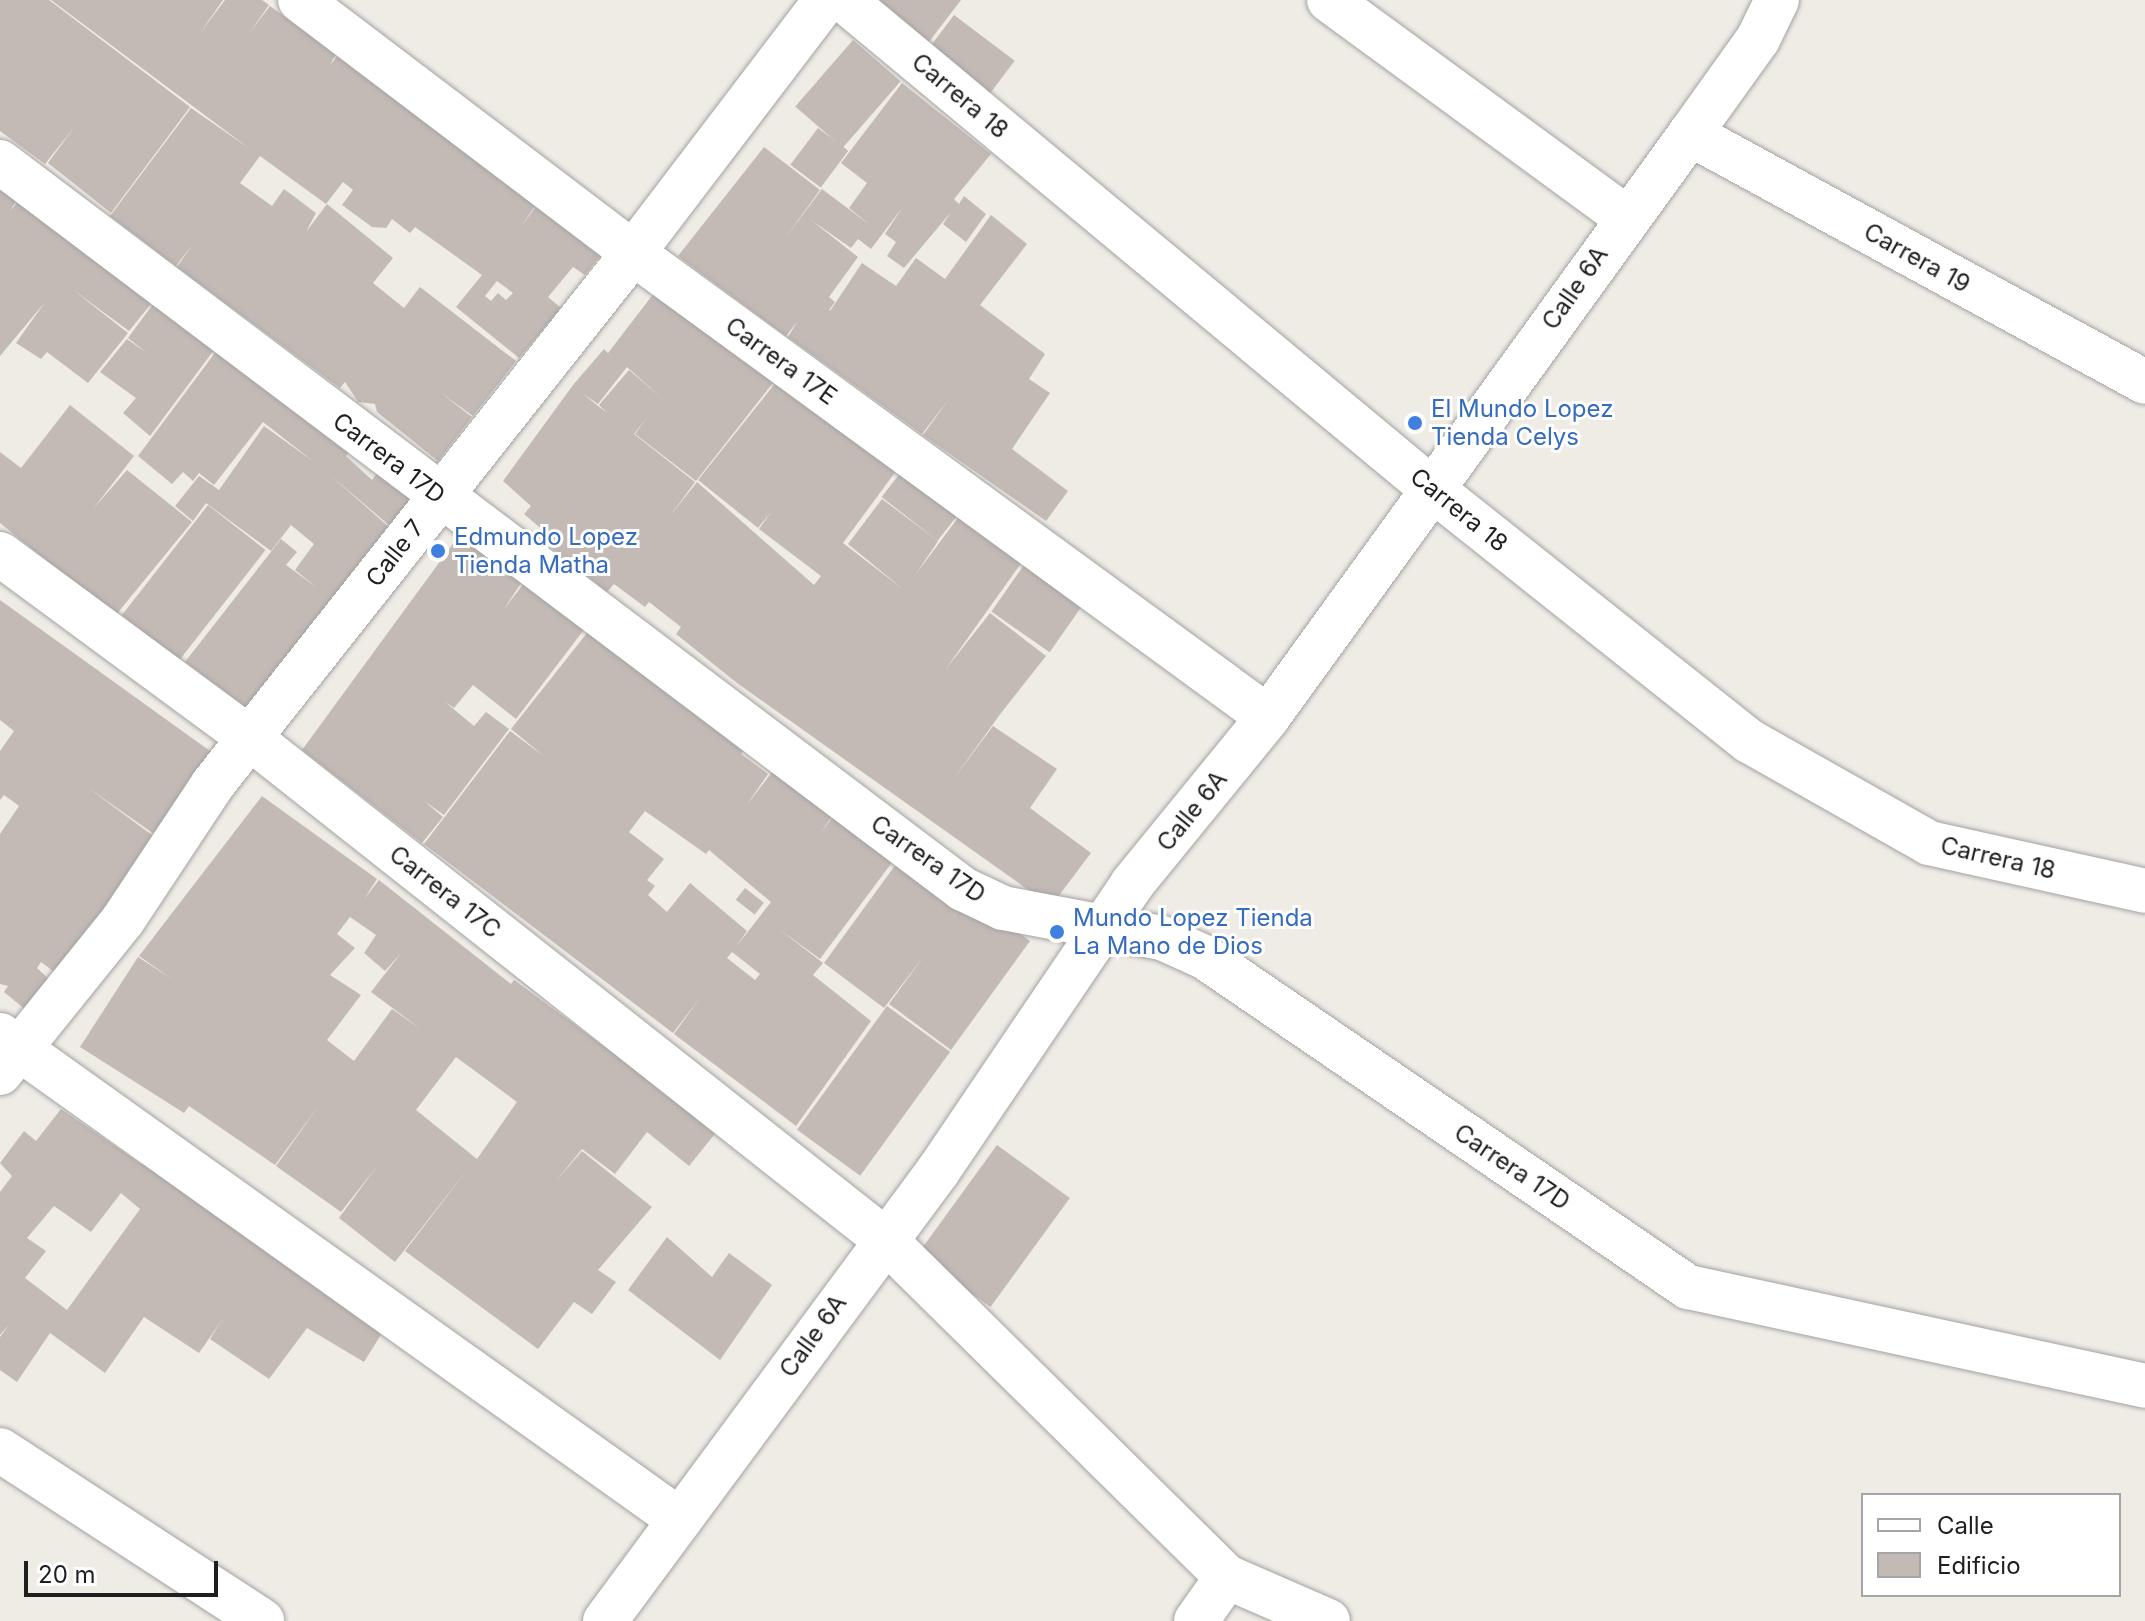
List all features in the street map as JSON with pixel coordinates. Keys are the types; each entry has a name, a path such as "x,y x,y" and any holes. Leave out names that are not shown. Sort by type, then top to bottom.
{"street":[{"name":"Carrera 17E","path":"300,0 633,253 1268,717"},
{"name":"Calle 7","path":"6,1052 123,920 213,784 633,253 826,0"},
{"name":"Carrera 18","path":"844,0 1432,489 1749,741 1929,843 2145,891"},
{"path":"1329,0 1625,217"},
{"name":"Calle 6A","path":"605,1621 883,1238 938,1171 1104,926 1268,717 1625,217 1690,134 1758,39 1777,0"},
{"name":"Carrera 19","path":"1690,134 2145,382"},
{"name":"Carrera 17D","path":"0,162 963,889 1003,908 1162,938 1206,958 1688,1287 2145,1386"},
{"name":"Carrera 17C","path":"0,554 251,739 883,1238 1227,1577"},
{"path":"6,1052 680,1520"},
{"path":"0,1450 262,1621"},
{"path":"1196,1621 1227,1577 1328,1621"}],"building":[{"path":"0,0 49,0 190,107 111,213 48,163 75,126 45,164 0,131"},
{"path":"51,0 223,0 200,33 225,0 262,0 269,5 250,32 270,6 336,54 330,65 344,48 542,196 520,228 543,197 609,244 585,275 573,267 548,297 561,308 519,358 456,307 482,275 415,227 410,233 392,219 386,228 372,227 342,205 353,190 343,182 326,204 260,156 240,183 272,206 284,189 316,213 306,232 327,204 393,258 373,283 404,308 420,287 516,361 473,416 441,393 472,417 438,461 377,412 375,404 358,402 345,382 340,388 177,267 192,245 176,266 110,216 191,108 250,149","holes":["497,281 513,293 506,300 498,293 491,301 485,296"]},
{"path":"868,0 961,0 922,51"},
{"path":"954,15 1015,61 987,97 926,52"},
{"path":"853,40 901,81 843,148 795,106"},
{"path":"902,83 991,154 954,199 959,204 964,196 986,214 966,242 943,224 951,212 904,268 887,256 896,242 885,234 902,208 871,249 858,239 851,248 811,220 858,257 829,297 835,302 829,310 830,311 862,263 896,286 916,258 945,279 991,215 1027,244 980,305 1045,354 1029,379 1050,393 1012,449 1068,491 1046,521 923,435 949,399 922,434 788,337 797,322 786,336 678,256 764,147 820,190 783,241 822,189 870,225 849,208 867,183 841,163"},
{"path":"818,128 848,151 821,188 790,165"},
{"path":"0,185 18,198 10,211 20,199 155,299 129,331 72,289 128,333 88,383 47,352 41,359 16,343 45,302 0,356"},
{"path":"661,284 776,379 696,481 635,434 647,417 634,434 695,482 670,516 697,482 814,585 821,576 759,529 771,512 758,528 698,480 781,376 899,467 843,543 904,590 848,544 882,499 938,541 916,574 963,511 1027,555 945,670 990,613 1046,656 1001,713 952,781 993,726 1057,769 1030,808 1091,853 1051,906 737,683 676,634 681,627 649,602 645,607 614,584 607,592 547,544 552,538 524,514 531,506 503,481 573,385 604,349 608,353","holes":["627,367 663,399 629,370 599,405 607,413 583,394 598,404"]},
{"path":"156,300 217,346 150,436 123,413 136,398 100,372 127,339 147,353 128,338"},
{"path":"223,342 354,446 346,456 372,480 380,469 415,495 390,526 330,475 389,527 247,708 185,662 281,539 297,552 286,565 316,587 295,570 314,544 291,525 271,551 206,503 193,521 175,506 199,476 219,490 264,426 314,462 263,422 214,485 199,473 193,481 183,472 172,484 138,456"},
{"path":"70,405 134,456 93,509 127,470 192,522 115,616 0,523 0,452 21,468"},
{"path":"905,467 961,511 938,541 882,497"},
{"path":"208,505 266,550 179,660 122,615"},
{"path":"463,530 525,577 504,609 528,578 589,623 516,719 473,685 454,708 445,702 474,726 486,712 509,729 444,815 424,801 443,817 422,843 302,750"},
{"path":"1031,555 1089,596 1050,652 991,612"},
{"path":"0,600 217,756 154,834 87,787 156,838 57,974 41,962 37,968 53,983 27,1011 4,992 8,986 0,984 0,834 19,806 4,795 0,800 0,751 14,731 0,720"},
{"path":"591,628 749,744 741,754 768,774 746,806 779,763 837,809 820,834 838,810 899,853 820,959 779,929 823,963 813,975 871,1021 796,1126 674,1034 700,998 673,1033 424,844 510,731 545,757 511,729","holes":["645,811 706,854 709,850 771,902 736,947 747,931 690,883 667,912 648,895 655,886 647,880 664,859 629,832","732,952 760,974 755,980 727,958"]},
{"path":"262,796 377,879 364,899 379,880 511,984 514,980 718,1130 689,1166 647,1132 615,1174 582,1149 556,1181 582,1151 652,1207 598,1270 616,1282 592,1314 574,1302 538,1349 405,1251 470,1166 395,1262 339,1218 377,1166 341,1212 276,1166 320,1104 275,1165 189,1106 184,1113 80,1047 138,957 172,979 139,956","holes":["350,917 376,935 364,953 385,971 401,953 371,992 422,1030 392,1009 354,1061 327,1040 361,995 330,975 355,948 337,934","456,1057 517,1102 477,1159 416,1110"]},
{"path":"907,849 969,895 952,919 970,896 1030,941 951,1050 889,1004 924,956 884,1008 824,963"},
{"path":"745,888 764,903 755,915 736,900"},
{"path":"887,1006 950,1052 860,1176 797,1130"},
{"path":"61,1109 141,1164 145,1158 392,1317 364,1362 307,1328 269,1379 210,1339 222,1320 199,1353 144,1317 105,1373 50,1333 17,1382 0,1370 0,1337 9,1325 0,1335 0,1192 12,1176 0,1163 24,1131 36,1141","holes":["121,1193 140,1209 67,1310 25,1278 46,1251 27,1238 54,1206 91,1232"]},
{"path":"997,1145 1070,1198 990,1307 918,1254"},
{"path":"667,1237 712,1277 729,1253 772,1285 720,1360 628,1290"}],"place":[{"name":"El Mundo Lopez Tienda Celys","path":"1415,423"},
{"name":"Edmundo Lopez Tienda Matha","path":"438,551"},
{"name":"Mundo Lopez Tienda La Mano de Dios","path":"1057,932"}]}
